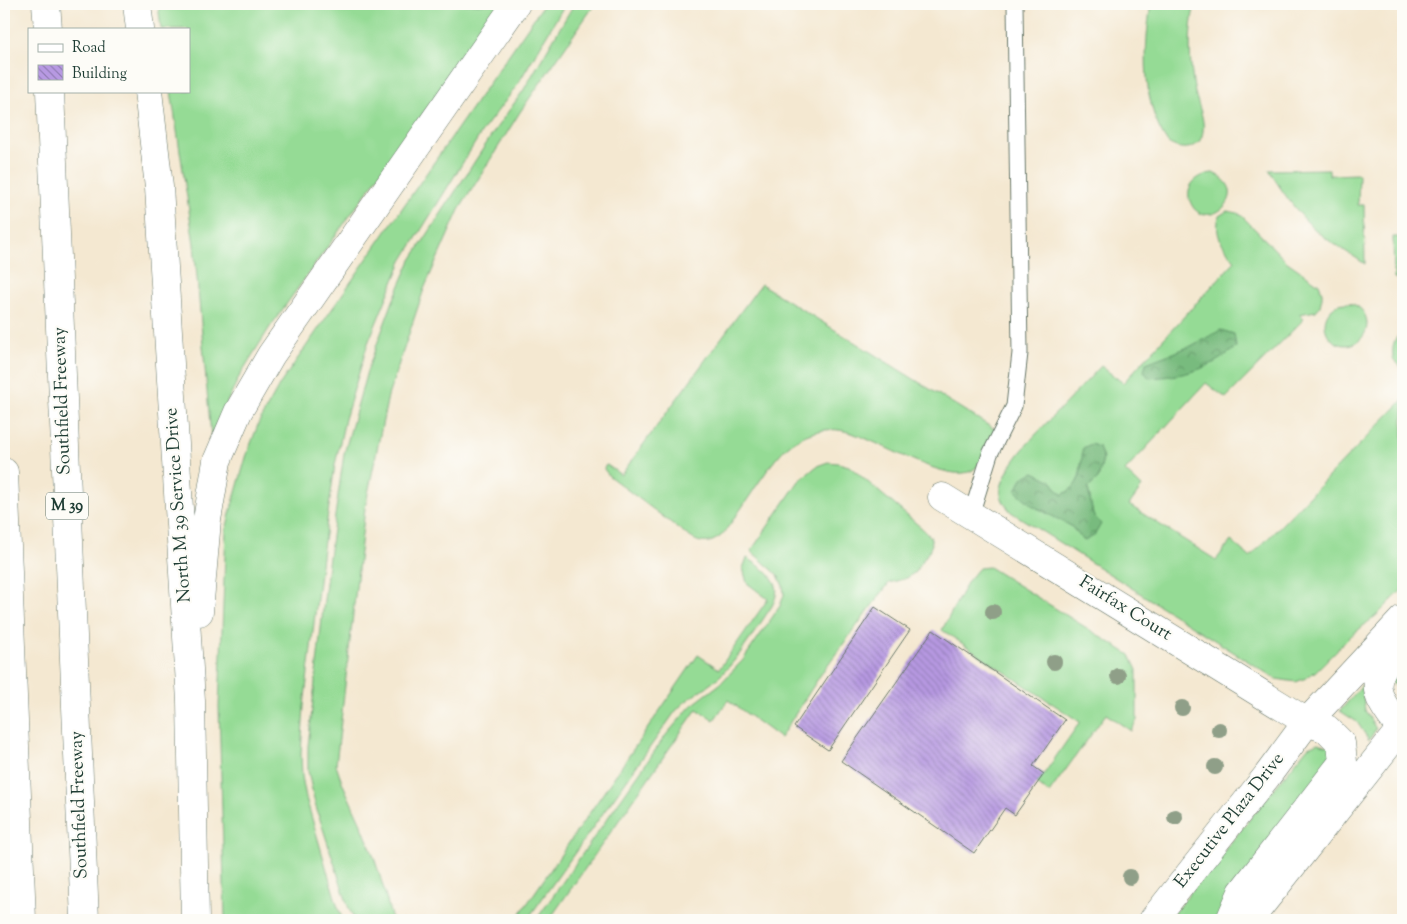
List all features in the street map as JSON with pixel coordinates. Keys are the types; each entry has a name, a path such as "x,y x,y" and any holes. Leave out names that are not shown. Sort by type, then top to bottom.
{"main road":[{"path":"46,4 48,28"},
{"path":"137,4 140,28"},
{"path":"191,701 207,520 217,461 238,412 271,355 516,4"},
{"name":"Southfield Freeway","path":"50,92 84,920"},
{"name":"North M 39 Service Drive","path":"148,92 159,187 191,701 195,920"},
{"path":"4,472 22,920"},
{"name":"Fairfax Court","path":"942,497 1307,722"},
{"name":"Executive Plaza Drive","path":"1153,920 1267,776 1307,722 1403,619"},
{"path":"1249,920 1402,729 1389,715 1377,688 1378,676 1403,641"},
{"path":"1230,920 1242,892 1343,762 1341,743 1327,730 1307,722"}],"lane":[{"path":"971,515 990,454 1014,406 1020,353 1015,4"}],"green space":[{"path":"158,4 502,4 270,327 240,375 211,436 194,244 171,92 190,92 190,28 161,28"},
{"path":"544,4 565,4 516,87 483,130 402,261 368,343 345,419 335,465 323,548 304,706 301,754 306,798 343,920 225,920 219,706 226,530 247,454 259,422 280,384"},
{"path":"574,4 595,4 520,112 459,210 424,289 388,396 365,508 336,765 371,849 392,920 355,920 349,909 315,804 308,771 308,746 328,564 344,454 367,371 393,301 411,260 497,127 523,91"},
{"path":"1151,4 1195,4 1190,37 1191,71 1202,117 1203,131 1199,142 1195,146 1179,148 1168,143 1159,128 1153,111 1149,94 1146,57"},
{"path":"1329,169 1329,175 1359,174 1358,205 1364,205 1365,264 1325,238 1312,227 1292,204 1269,170"},
{"path":"1213,173 1225,182 1230,191 1229,200 1223,208 1214,213 1205,214 1196,211 1190,201 1189,190 1198,178"},
{"path":"1227,211 1238,213 1286,261 1319,284 1322,292 1320,306 1316,311 1299,314 1304,319 1226,398 1206,383 1125,471 1142,487 1129,505 1216,560 1231,541 1250,557 1403,400 1403,589 1378,614 1352,635 1316,671 1296,682 1276,679 1011,512 1001,495 1004,478 1023,449 1101,366 1123,383 1235,261 1223,245 1219,235 1219,216","holes":["1099,447 1103,459 1098,479 1088,488 1093,515 1084,541 1071,526 1054,516 1050,480 1062,495 1076,484 1082,459"]},
{"path":"1393,237 1403,237 1403,281 1394,278"},
{"path":"761,284 999,432 977,467 962,473 947,472 912,460 860,436 842,430 824,430 812,433 793,442 781,453 722,535 710,542 702,542 690,537 609,476 604,469 605,466 607,465 621,475"},
{"path":"1346,303 1361,309 1367,324 1361,339 1346,345 1331,339 1325,324 1331,309"},
{"path":"1221,330 1234,334 1236,347 1216,361 1196,370 1174,376 1149,378 1144,371 1146,363 1191,346"},
{"path":"1403,330 1403,369 1393,359 1393,346"},
{"path":"1091,444 1099,447 1103,459 1098,479 1088,488 1093,515 1101,524 1094,536 1084,541 1071,526 1033,506 1016,491 1022,478 1034,472 1050,480 1062,495 1069,491 1078,481 1080,475 1083,448"},
{"path":"828,462 849,466 924,530 930,536 932,544 929,551 915,572 907,578 889,583 823,671 780,738 728,700 714,720 697,709 549,920 536,920 666,735 691,706 720,684 743,660 780,606 784,595 783,586 778,575 751,551 799,481 817,466"},
{"path":"747,558 772,577 777,588 772,606 742,651 728,668 716,680 686,701 675,712 527,920 516,920 698,655 719,669 768,599 747,583 743,568"},
{"path":"989,567 1130,655 1137,670 1137,720 1131,731 1106,714 1049,793 1037,784 1080,722 942,630 968,581 979,568"},
{"path":"1403,651 1403,690 1391,682"},
{"path":"1362,685 1365,710 1376,729 1369,740 1357,722 1340,711"},
{"path":"1318,743 1329,746 1335,754 1217,920 1168,920 1308,747"}],"building":[{"path":"875,607 910,630 828,750 794,727"},
{"path":"933,630 1065,720 1033,766 1044,774 1015,815 1005,808 974,853 841,761"}]}
